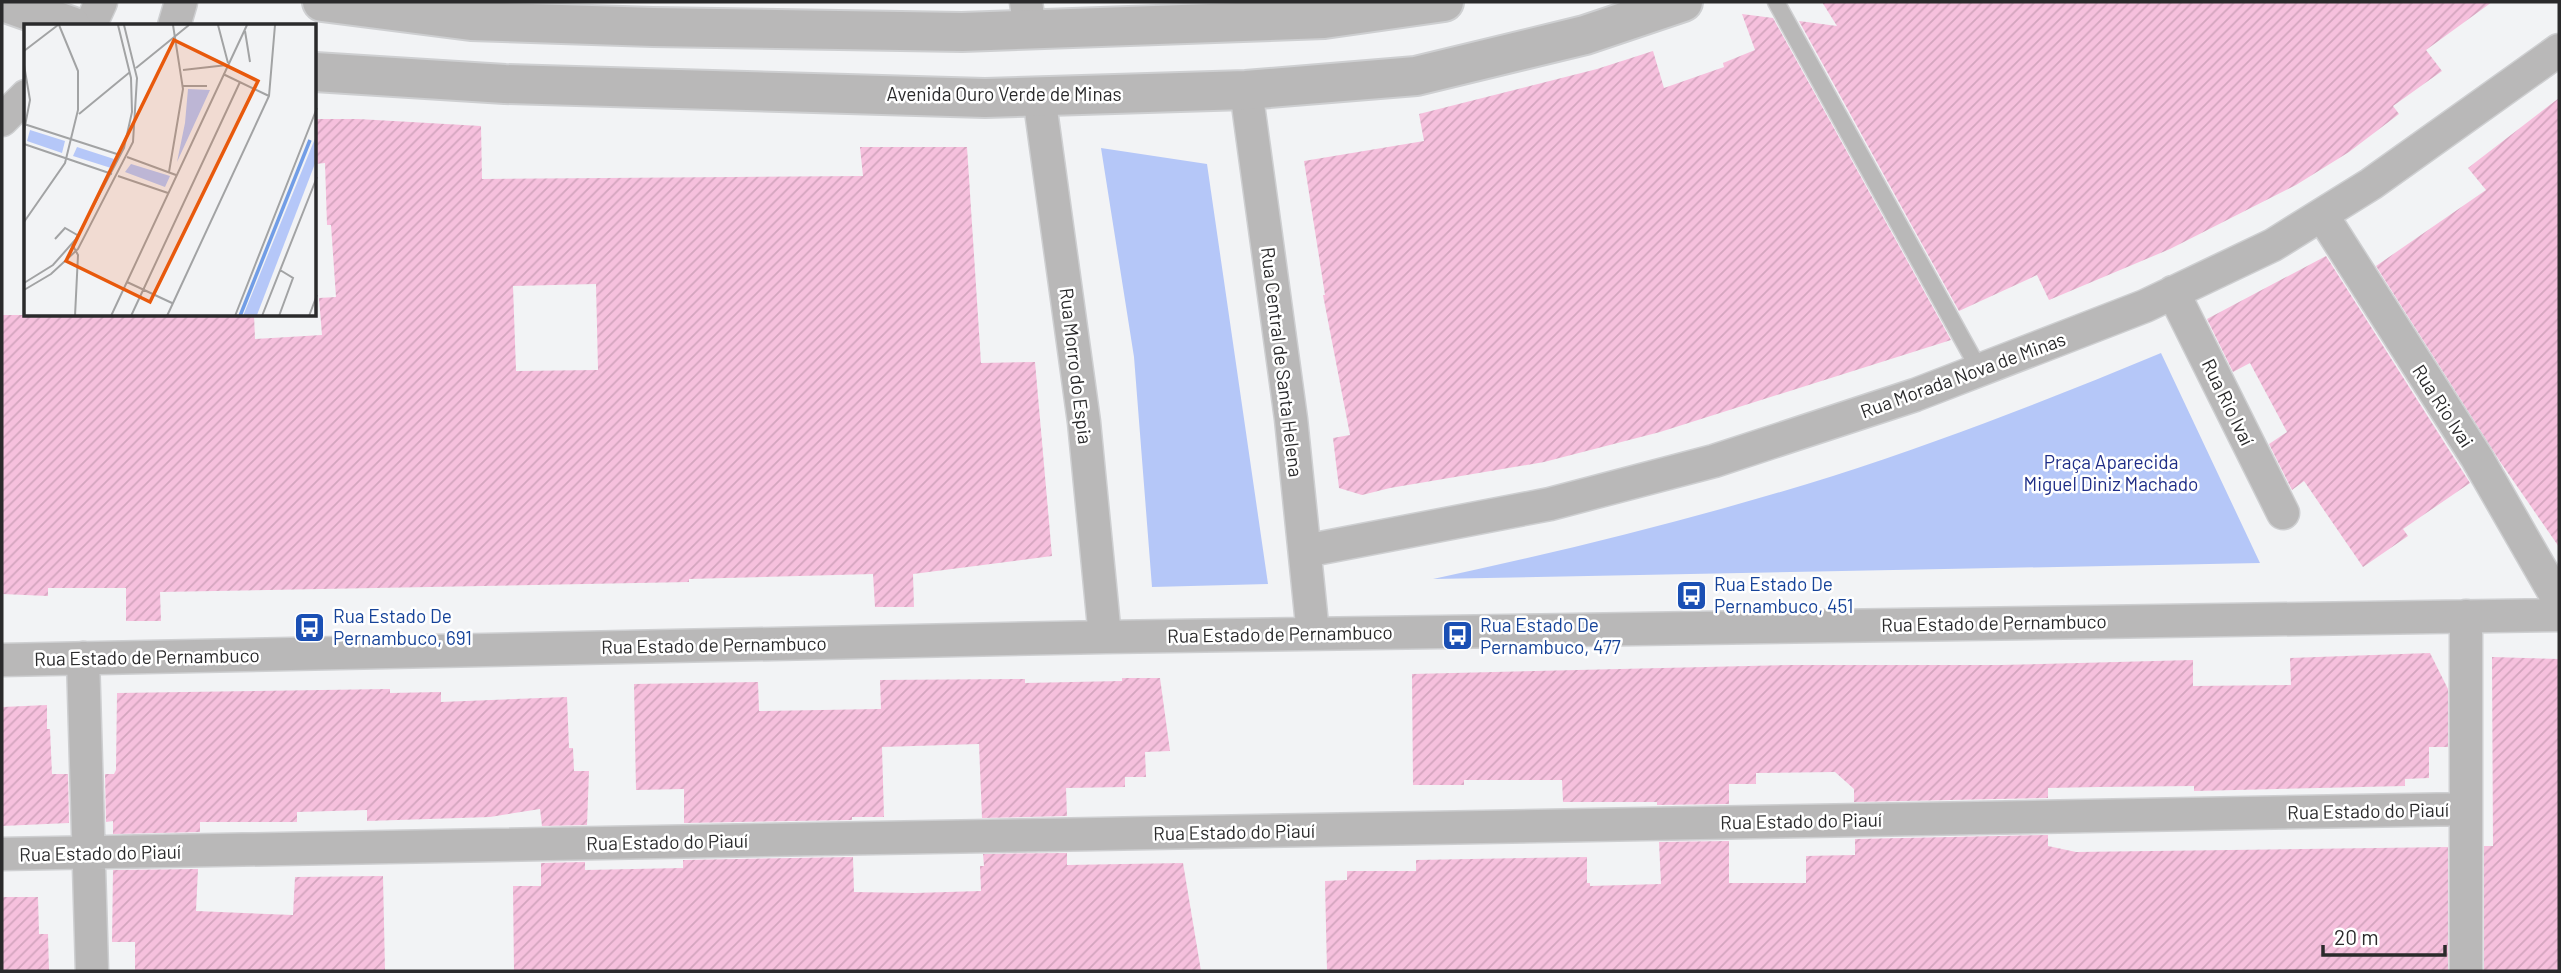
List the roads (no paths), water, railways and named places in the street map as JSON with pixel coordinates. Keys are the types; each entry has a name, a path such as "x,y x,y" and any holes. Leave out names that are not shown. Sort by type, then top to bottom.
{"street":[{"path":"3,2 65,24"},
{"path":"91,24 101,2"},
{"path":"175,24 181,2"},
{"path":"322,2 484,21 948,32 1028,16 1236,13 1324,19 1444,2"},
{"name":"Avenida Ouro Verde de Minas","path":"317,72 505,85 985,98 1246,90 1416,76 1585,35 1683,2"},
{"name":"Rua Morada Nova de Minas","path":"1305,551 1550,504 1702,464 1915,395 2145,306 2273,245 2322,215 2371,184 2559,50"},
{"name":"Rua Central de Santa Helena","path":"1246,90 1291,419 1313,634"},
{"name":"Rua Morro do Espia","path":"1039,96 1084,422 1105,637"},
{"path":"2,120 24,98"},
{"path":"2,126 24,119"},
{"name":"Rua Rio Ivai","path":"2322,215 2477,458 2559,601"},
{"name":"Rua Rio Ivaí","path":"2173,292 2283,513"},
{"name":"Rua Estado de Pernambuco","path":"2,660 1105,637 2559,615"},
{"path":"2466,617 2466,971"},
{"path":"83,658 92,971"},
{"name":"Rua Estado do Piauí","path":"2,854 2466,809"}],"lane":[{"path":"1776,2 1980,371"}],"place":[{"name":"Rua Estado De Pernambuco, 451","path":"1691,595"},
{"name":"Rua Estado De Pernambuco, 691","path":"310,627"},
{"name":"Rua Estado De Pernambuco, 477","path":"1457,636"}],"park label":[{"name":"Praça Aparecida Miguel Diniz Machado","path":"2111,473"}]}
